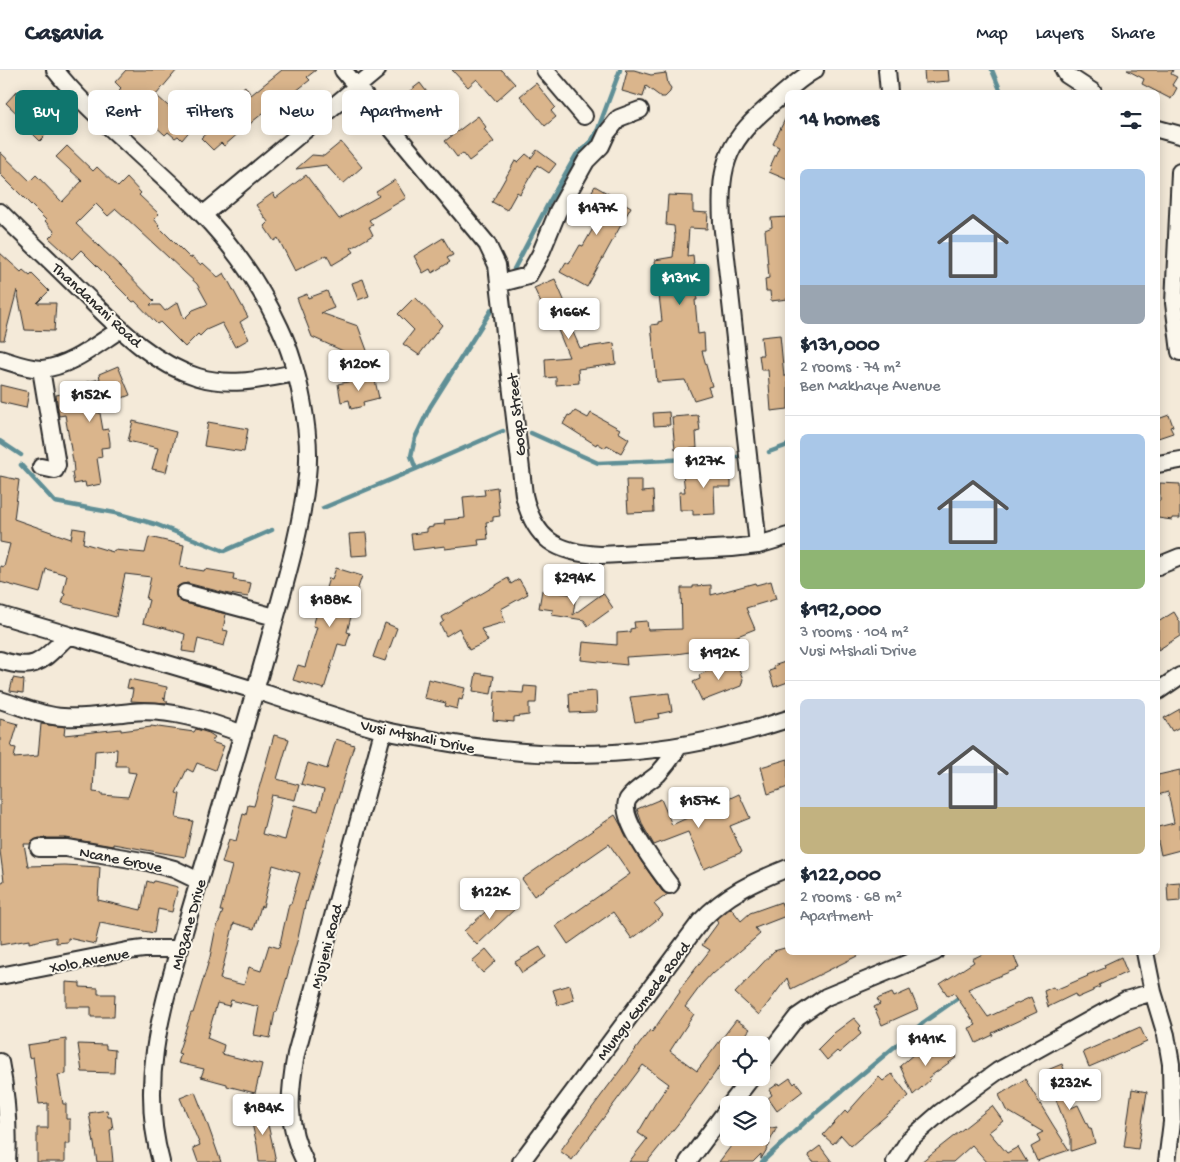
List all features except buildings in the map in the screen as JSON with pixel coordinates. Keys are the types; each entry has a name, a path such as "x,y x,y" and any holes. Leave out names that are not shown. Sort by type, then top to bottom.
{"street":[{"name":"Mlozane Drive","path":"55,70 87,106 203,215 240,260 268,303 282,332 296,373 308,447 308,474 295,545 256,690 199,881 159,1025 151,1081 151,1110 161,1162"},
{"name":"Goqo Street","path":"343,70 487,244 497,265 524,495 528,513 540,534 554,544 585,554 638,554 758,545 785,537"},
{"path":"203,215 378,70"},
{"path":"545,70 584,116"},
{"path":"788,90 815,70"},
{"path":"887,70 889,90"},
{"path":"1064,70 1067,75 1090,90"},
{"path":"758,545 720,197 722,178 732,147 744,129 785,93"},
{"path":"500,283 528,276 540,255 558,210 586,161 601,146 607,133 619,118 640,110"},
{"path":"1160,130 1180,135"},
{"path":"1180,172 1174,303 1180,352"},
{"name":"Thandanani Road","path":"0,212 121,330 150,353 168,364 199,378 234,383 296,373"},
{"path":"0,359 41,369 69,361 121,330"},
{"path":"41,369 58,465 55,470 41,468"},
{"path":"1160,464 1180,460"},
{"path":"1160,565 1180,557"},
{"path":"185,593 275,617"},
{"name":"Vusi Mtshali Drive","path":"0,615 256,690 383,731 464,746 567,755 621,753 679,746 740,733 785,720"},
{"path":"0,660 20,666 30,666 45,658 69,636"},
{"path":"1160,690 1180,676"},
{"path":"0,700 41,714 62,717 106,716 145,711 174,714 242,734"},
{"name":"Mjojeni Road","path":"304,1162 297,1148 290,1116 290,1086 296,1054 383,731"},
{"path":"670,885 641,844 627,815 626,807 628,800 658,774 679,746"},
{"name":"Ncane Grove","path":"39,848 66,848 148,862 174,869 199,881"},
{"name":"Mlungu Gumede Road","path":"522,1162 700,922 728,896 745,886 785,869"},
{"name":"Xolo Avenue","path":"0,976 127,951 180,949"},
{"path":"770,1052 797,1018 811,1006 826,997 928,955"},
{"path":"1146,955 1171,1064 1172,1122 1166,1162"},
{"path":"896,1162 909,1140 941,1112 998,1071 1126,1000 1153,992"},
{"path":"0,1062 8,1113 7,1162"},
{"path":"688,1162 720,1119"}],"waterway":[{"path":"514,269 576,155 591,142 598,129 620,70"},
{"path":"992,70 1000,90"},
{"path":"323,508 416,469 411,456 415,438 430,407 492,309"},
{"path":"416,469 503,431"},
{"path":"531,433 598,463 739,457"},
{"path":"0,441 21,455"},
{"path":"769,452 785,446"},
{"path":"21,465 55,502 115,513 155,524 224,551 272,530"},
{"path":"762,1162 805,1122 924,1022 961,996"}]}
